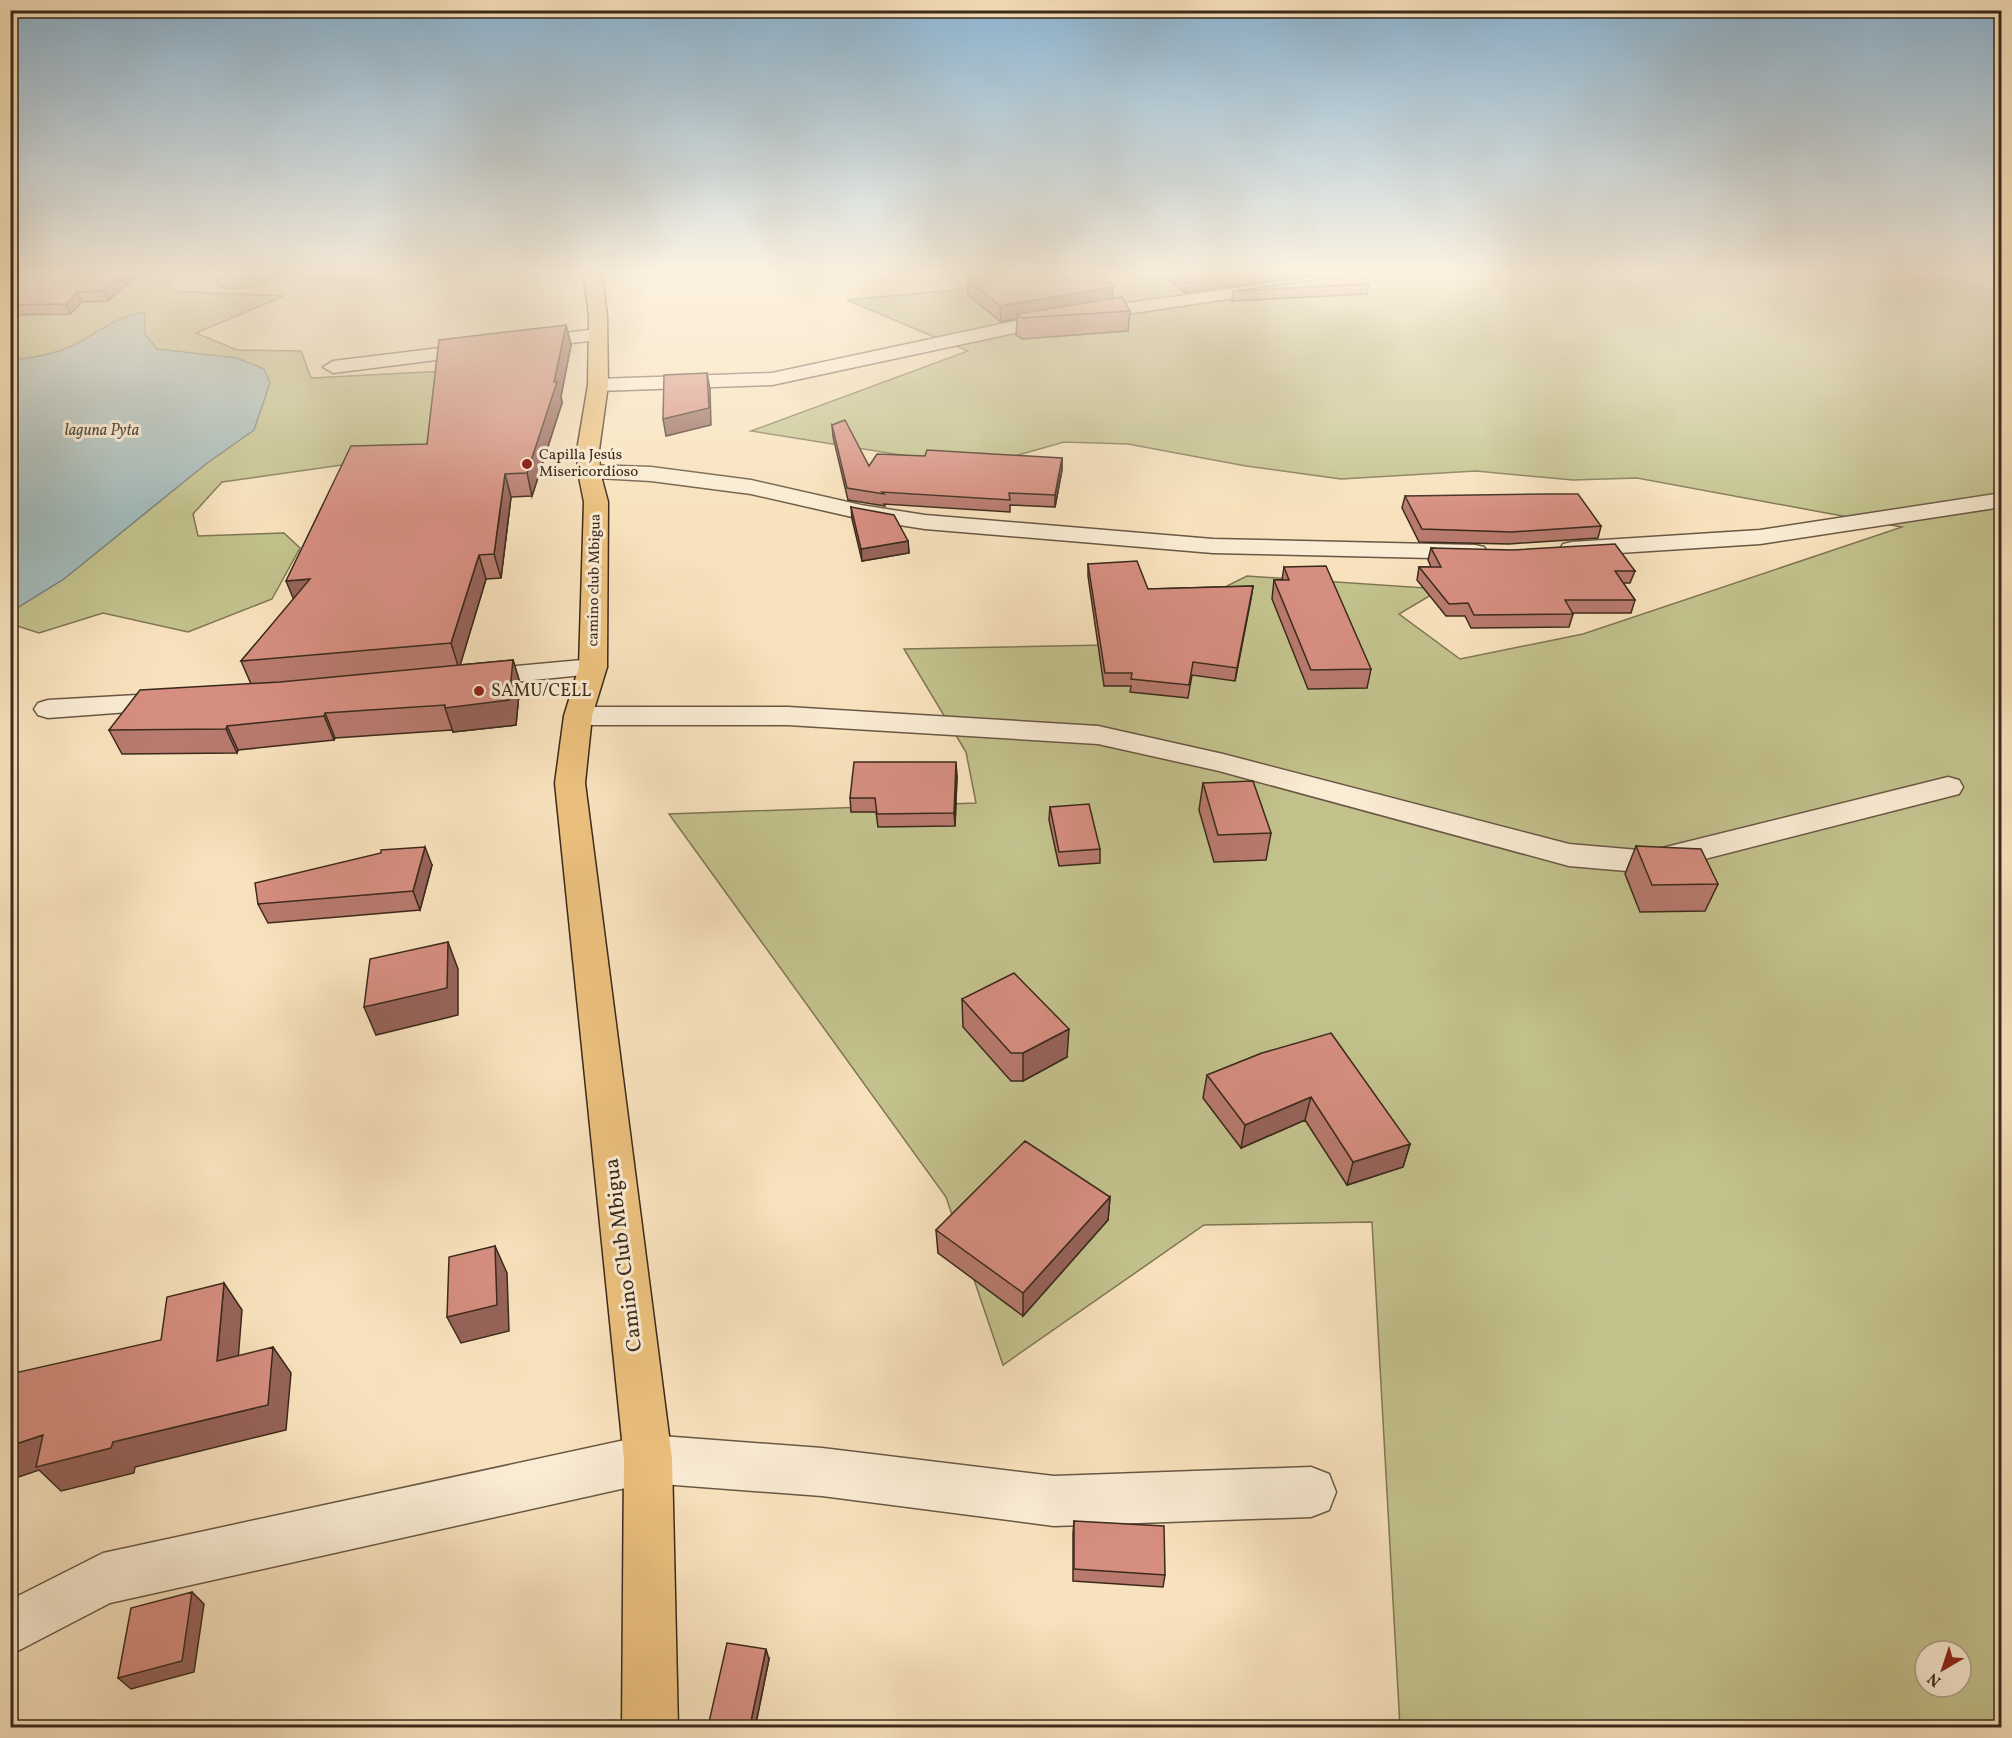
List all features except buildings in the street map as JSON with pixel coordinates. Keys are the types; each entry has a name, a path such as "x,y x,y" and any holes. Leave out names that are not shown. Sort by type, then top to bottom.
{"main road":[{"name":"camino club Mbigua","path":"570,783 578,716 593,667 596,502 589,472 588,450 598,385 597,352"},
{"name":"Camino Club Mbigua","path":"570,783 648,1459 650,1728"}],"street":[{"path":"333,367 456,352"},
{"path":"598,385 772,379 897,352"},
{"path":"589,472 651,474 751,487 861,512 925,522 1213,546 1497,553"},
{"path":"1545,551 1760,537 2001,500"},
{"path":"442,681 593,667"},
{"path":"48,709 198,700"},
{"path":"578,716 788,716 1098,735 1223,763 1569,855 1650,862 1948,787"},
{"path":"10,1629 103,1580 648,1459 822,1472 1054,1501 1311,1492"}],"shaded area":[{"path":"11,352 301,352 311,378 484,369 447,450 222,482 193,514 198,536 284,533 300,548 272,599 188,632 103,613 39,633 11,624"},
{"path":"965,352 2001,352 2001,1727 1400,1727 1372,1222 1204,1225 1003,1365 946,1197 669,814 976,803 966,752 904,649 1107,645 1247,576 1441,589 1399,614 1460,659 1583,634 1902,527 1637,478 1573,480 1476,471 1341,479 1246,466 1128,444 1064,442 976,467 751,431"}],"water":[{"name":"laguna Pyta","path":"185,352 237,358 264,369 270,383 254,430 206,464 64,579 11,612 11,360 54,353"}],"place":[{"name":"Capilla Jesús Misericordioso","path":"527,464"},
{"name":"SAMU/CELL","path":"479,691"}]}
